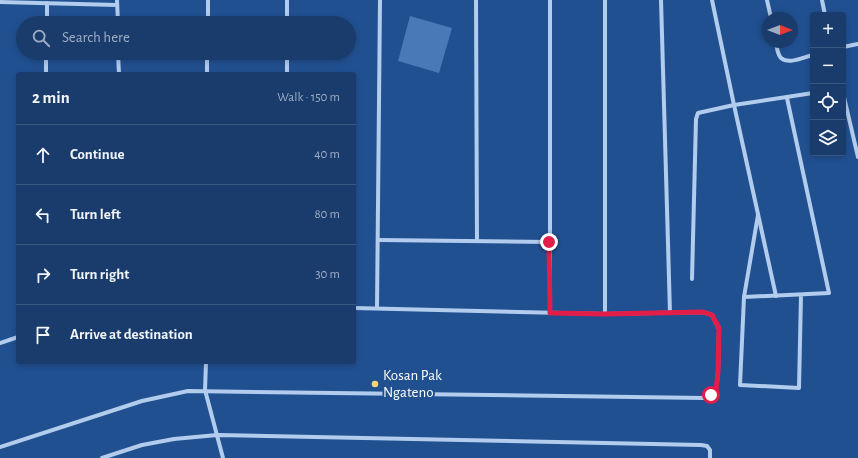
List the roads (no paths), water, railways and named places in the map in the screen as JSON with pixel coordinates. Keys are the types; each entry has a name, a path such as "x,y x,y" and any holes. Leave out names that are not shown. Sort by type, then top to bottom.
{"street":[{"path":"208,0 208,16"},
{"path":"287,0 287,16"},
{"path":"377,308 380,0"},
{"path":"476,0 477,241"},
{"path":"550,0 550,313"},
{"path":"605,0 605,314"},
{"path":"661,0 670,313"},
{"path":"712,0 776,296"},
{"path":"767,0 770,12"},
{"path":"822,0 824,12"},
{"path":"0,2 117,2 118,16"},
{"path":"46,16 47,3"},
{"path":"846,46 858,44"},
{"path":"777,48 778,54 781,58 786,60 791,61 810,56"},
{"path":"46,60 46,72"},
{"path":"118,60 119,72"},
{"path":"207,72 208,60"},
{"path":"287,60 287,72"},
{"path":"692,279 696,119 698,113 734,105 810,94"},
{"path":"744,297 829,293 787,98"},
{"path":"846,106 858,157"},
{"path":"758,212 744,297 740,385 799,388 801,295"},
{"path":"378,240 549,242"},
{"path":"0,447 142,401 188,391 205,390 704,398 716,391 719,328 712,315 703,312 605,314 356,308"},
{"path":"0,343 16,338"},
{"path":"206,364 205,390 223,458"},
{"path":"102,458 142,445 174,438 217,436 702,445 707,446 710,450 710,458"}],"place":[{"name":"Kosan Pak Ngateno","path":"375,384"}]}
